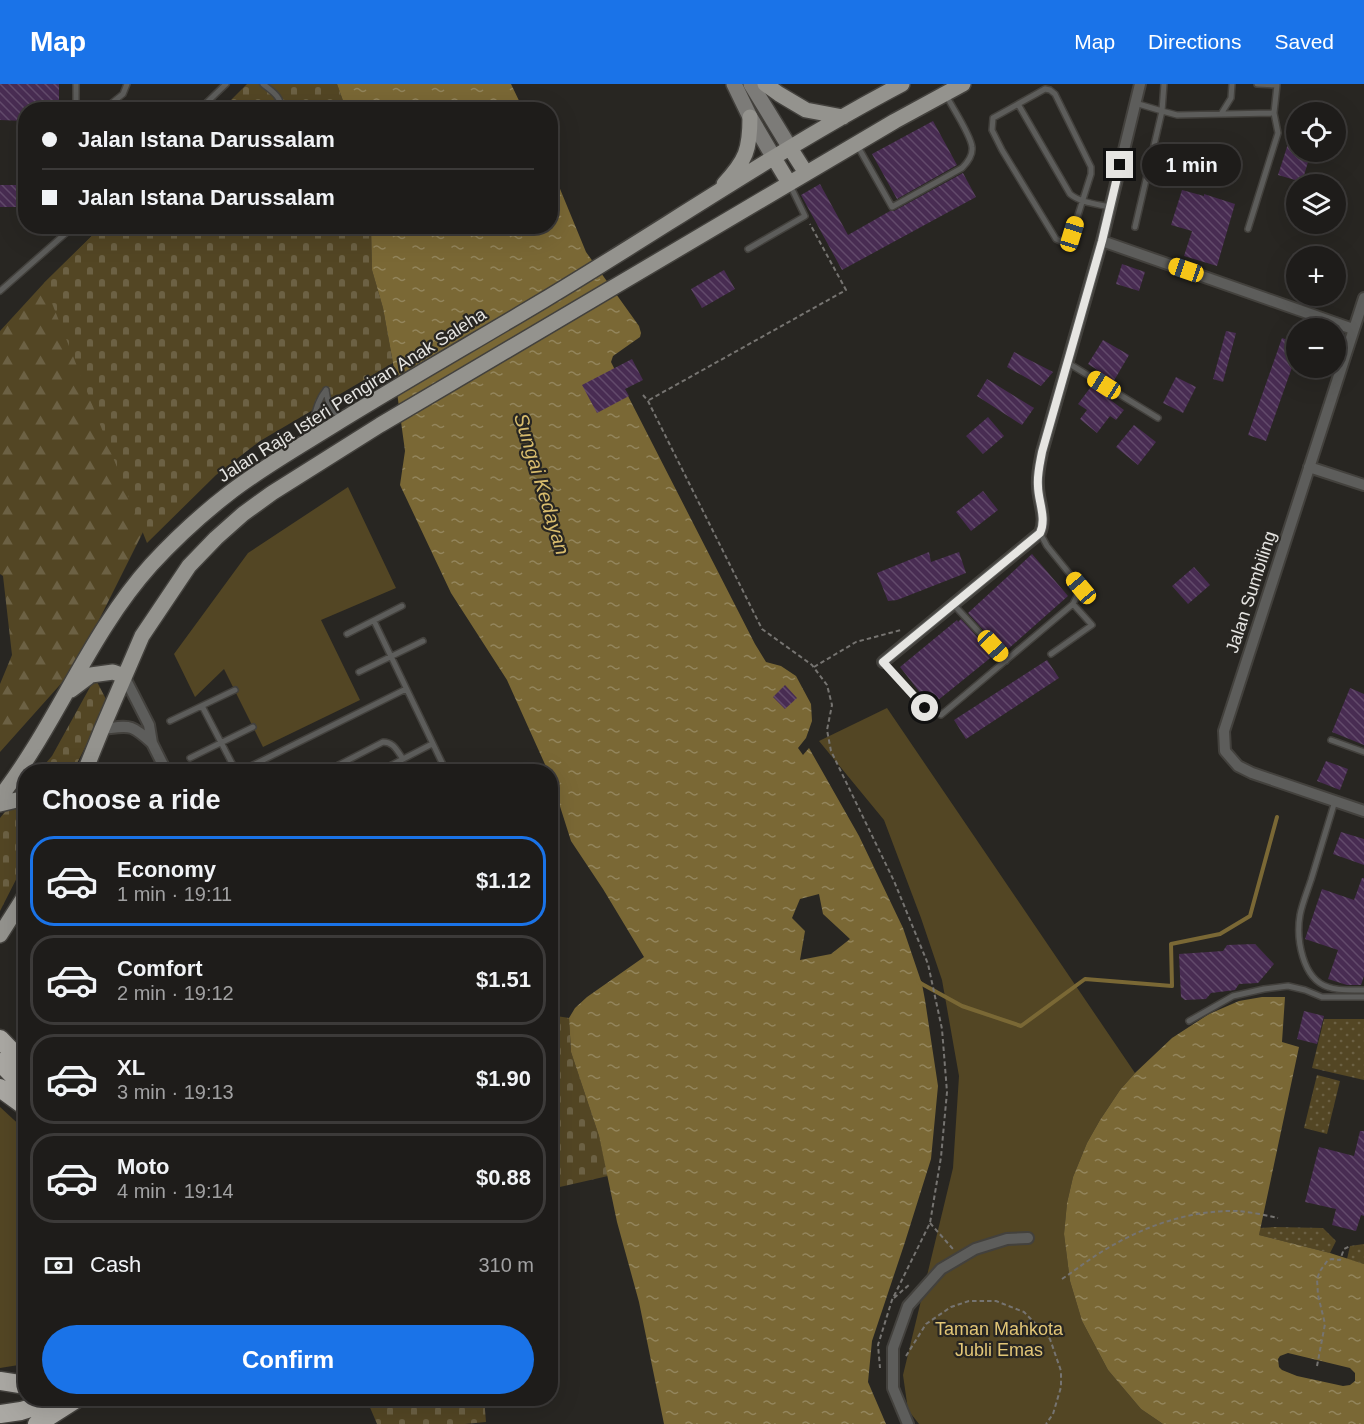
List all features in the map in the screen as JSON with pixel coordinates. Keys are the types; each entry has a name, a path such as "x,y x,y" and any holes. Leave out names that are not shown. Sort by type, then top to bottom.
{"highway":[{"path":"0,1039 18,1058"},
{"path":"0,1062 18,1081"},
{"path":"0,1088 18,1101"},
{"path":"0,1381 18,1385"},
{"path":"0,1390 18,1389"},
{"path":"0,1414 37,1406"},
{"path":"37,1424 65,1406"}],"main road":[{"path":"734,84 750,117 789,183"},
{"path":"752,84 806,173"},
{"path":"765,84 806,110 843,117"},
{"name":"Jalan Raja Isteri Pengiran Anak Saleha","path":"22,764 116,609 150,566 194,523 229,494 368,404 603,265 790,148 902,84"},
{"path":"89,764 142,636 189,566 243,514 272,493 380,425 806,173 963,84"},
{"path":"714,195 744,158 750,140 750,117"},
{"path":"64,696 91,675 113,672 124,676"},
{"name":"Jalan Raja Isteri Pengiran Anak Saleha","path":"0,797 18,770"},
{"path":"0,804 18,800"},
{"path":"0,935 18,907"}],"street":[{"path":"883,662 1040,533 1043,526 1038,486 1042,452 1102,241 1140,84"},
{"path":"1102,241 1353,329"},
{"name":"Jalan Sumbiling","path":"1364,298 1224,731 1225,751 1238,766 1252,773 1364,811"},
{"path":"1310,467 1364,485"},
{"path":"124,676 149,725 152,743 162,764"},
{"path":"102,729 133,727 152,743"},
{"path":"908,1424 893,1388 893,1348 908,1306 941,1269 975,1249 1007,1239 1028,1238"}],"lane":[{"path":"76,84 76,102"},
{"path":"113,102 123,94 127,84"},
{"path":"207,102 226,84"},
{"path":"264,84 281,102"},
{"path":"1135,227 1162,111 1164,84"},
{"path":"1221,114 1231,98 1233,84"},
{"path":"1248,229 1278,134 1274,113 1277,85 1257,84"},
{"path":"1045,89 1055,94 1091,167 1082,201 1068,240 1063,242 1056,239 1002,150 992,130 993,118 1045,89"},
{"path":"856,144 892,207 963,168 972,154 972,145 945,94"},
{"path":"1135,103 1177,115 1274,113"},
{"path":"1018,104 1070,194 1082,201 1110,207"},
{"path":"748,249 805,216 789,183"},
{"path":"0,291 65,234"},
{"path":"1068,363 1158,418"},
{"path":"300,446 309,432 317,404 326,390 328,405 332,411 347,417"},
{"path":"883,662 925,708 941,715 1073,604 1081,588 1047,546 1040,533"},
{"path":"953,604 1006,661"},
{"path":"1051,654 1092,625 1073,604"},
{"path":"347,634 402,606"},
{"path":"374,621 442,764"},
{"path":"359,672 423,641"},
{"path":"255,764 406,689"},
{"path":"170,721 235,690"},
{"path":"202,706 232,764"},
{"path":"190,758 253,727"},
{"path":"1331,740 1364,752"},
{"path":"341,764 383,742 393,745 403,759"},
{"path":"393,764 432,744"},
{"path":"1335,801 1300,915 1300,950 1310,973 1326,987 1340,990 1364,990"},
{"path":"1189,1021 1233,996 1264,989 1288,986 1322,997 1364,997"}],"path":[{"path":"648,400 846,290 805,216"},
{"path":"643,395 648,400 762,629 814,667 827,685 832,705 827,730 831,751 894,881 928,964 942,1029 946,1092 941,1157 930,1223 892,1300 878,1345 880,1368"},
{"path":"814,667 856,642 900,630"},
{"path":"1062,1279 1128,1237 1179,1217 1237,1211 1278,1218"},
{"path":"930,1223 953,1249"},
{"path":"1318,1364 1324,1324 1317,1280 1328,1260 1340,1260 1344,1249 1350,1246"},
{"path":"906,1357 926,1324 951,1307 969,1301 996,1302 1024,1312 1050,1339 1061,1371 1059,1396 1053,1414 1046,1424"}],"green space":[{"path":"247,84 337,84 343,102 229,102"},
{"path":"94,234 102,234 147,524 75,668 0,752 0,684 12,655 3,576 0,574 0,331"},
{"path":"94,234 371,234 372,270 383,308 393,363 260,441 216,475 147,543 44,283"},
{"path":"348,487 396,588 321,620 360,700 263,747 224,669 195,697 174,654 248,553"},
{"path":"95,678 108,703 77,764 45,764 52,756"},
{"name":"Taman Mahkota Jubli Emas","path":"887,708 1135,1073 1120,1090 1087,1143 1073,1177 1067,1203 1064,1234 1070,1281 1082,1321 1108,1370 1141,1409 1163,1424 919,1424 908,1410 903,1375 953,1168 959,1076 942,980 884,820 819,741"},
{"path":"18,796 18,876 0,911 0,818"},
{"path":"558,1016 569,1018 571,1052 599,1136 608,1176 558,1187"},
{"path":"1324,1019 1364,1019 1364,1080 1312,1068"},
{"path":"1317,1075 1340,1081 1327,1134 1304,1128"},
{"path":"0,1107 18,1124 18,1365 0,1368"},
{"path":"1260,1228 1323,1228 1336,1241 1330,1253 1259,1235"},
{"path":"1364,1244 1364,1264 1347,1259 1350,1246"},
{"path":"369,1406 485,1406 486,1422 377,1424"}],"water":[{"path":"337,84 511,84 520,102 343,102"},
{"name":"Sungai Kedayan","path":"558,184 586,252 639,326 640,337 613,356 611,362 755,644 766,662 781,666 796,676 811,704 812,721 806,738 798,748 803,755 809,748 859,836 903,928 922,984 938,1086 931,1159 872,1341 868,1382 886,1424 664,1424 639,1302 617,1222 599,1136 571,1052 569,1018 575,1008 587,997 644,957 571,841 558,800 558,764 545,764 507,680 451,593 400,485 405,451 383,308 372,270 371,234 558,234","holes":["819,894 823,914 850,939 831,954 800,960 805,931 792,918 800,899"]},
{"path":"1262,997 1285,997 1282,1042 1299,1047 1259,1235 1364,1264 1364,1424 1163,1424 1141,1409 1108,1370 1082,1321 1070,1281 1064,1234 1067,1203 1073,1177 1087,1143 1100,1120 1120,1090 1172,1038 1209,1014 1239,1001","holes":["1288,1353 1350,1368 1355,1373 1355,1381 1343,1386 1297,1376 1282,1370 1278,1359"]}],"building":[{"path":"0,84 59,84 59,102 18,102 18,121 0,120"},
{"path":"933,121 957,165 897,199 872,154"},
{"path":"1286,150 1286,162 1308,162 1304,174 1286,174 1286,177 1278,175"},
{"path":"963,173 976,197 842,270 801,195 820,184 848,235"},
{"path":"0,185 18,185 18,207 0,207"},
{"path":"1182,190 1235,204 1217,266 1184,256 1192,231 1171,225"},
{"path":"1122,264 1145,272 1139,291 1116,284"},
{"path":"724,270 735,289 702,308 691,289"},
{"path":"1226,331 1236,333 1223,382 1213,379"},
{"path":"1282,338 1286,339 1286,378 1288,378 1266,441 1248,435"},
{"path":"1103,340 1129,355 1112,384 1099,376 1102,373 1088,364"},
{"path":"1014,352 1053,372 1041,386 1007,367"},
{"path":"632,359 643,380 625,389 629,396 597,413 582,385"},
{"path":"1176,377 1196,387 1183,413 1163,403"},
{"path":"987,379 1034,408 1022,425 977,396"},
{"path":"1093,384 1107,392 1105,396 1124,410 1116,420 1110,416 1097,433 1080,419 1087,410 1078,404"},
{"path":"988,417 1004,436 983,454 966,436"},
{"path":"1134,425 1156,442 1138,465 1116,447"},
{"path":"983,491 998,510 971,531 956,512"},
{"path":"929,552 931,562 959,552 966,573 897,600 888,601 877,573"},
{"path":"1032,554 1068,596 1008,649 1005,645 1001,649 968,613"},
{"path":"1194,567 1210,585 1188,604 1172,586"},
{"path":"961,619 994,655 937,701 922,695 900,667"},
{"path":"1047,660 1059,678 966,739 954,720"},
{"path":"785,685 797,698 785,709 773,697"},
{"path":"1350,688 1364,694 1364,745 1332,732"},
{"path":"1326,761 1348,769 1340,790 1317,781"},
{"path":"1341,832 1364,839 1364,865 1333,854"},
{"path":"1362,878 1364,878 1364,976 1361,985 1347,985 1328,979 1338,950 1305,939 1322,889 1354,900"},
{"path":"1255,944 1274,964 1258,983 1239,984 1235,990 1211,993 1206,999 1185,1000 1181,997 1179,954 1223,951 1227,945"},
{"path":"1304,1011 1324,1016 1317,1044 1297,1039"},
{"path":"1360,1131 1364,1131 1364,1216 1361,1215 1356,1231 1332,1225 1336,1209 1305,1202 1319,1147 1354,1156"}],"waterway":[{"path":"918,981 962,1006 1021,1026 1085,979 1172,986 1171,944 1220,934 1250,916 1277,817"}],"route":[{"path":"925,708 883,662 1040,533 1043,526 1038,486 1042,452 1102,241 1120,165"}]}
